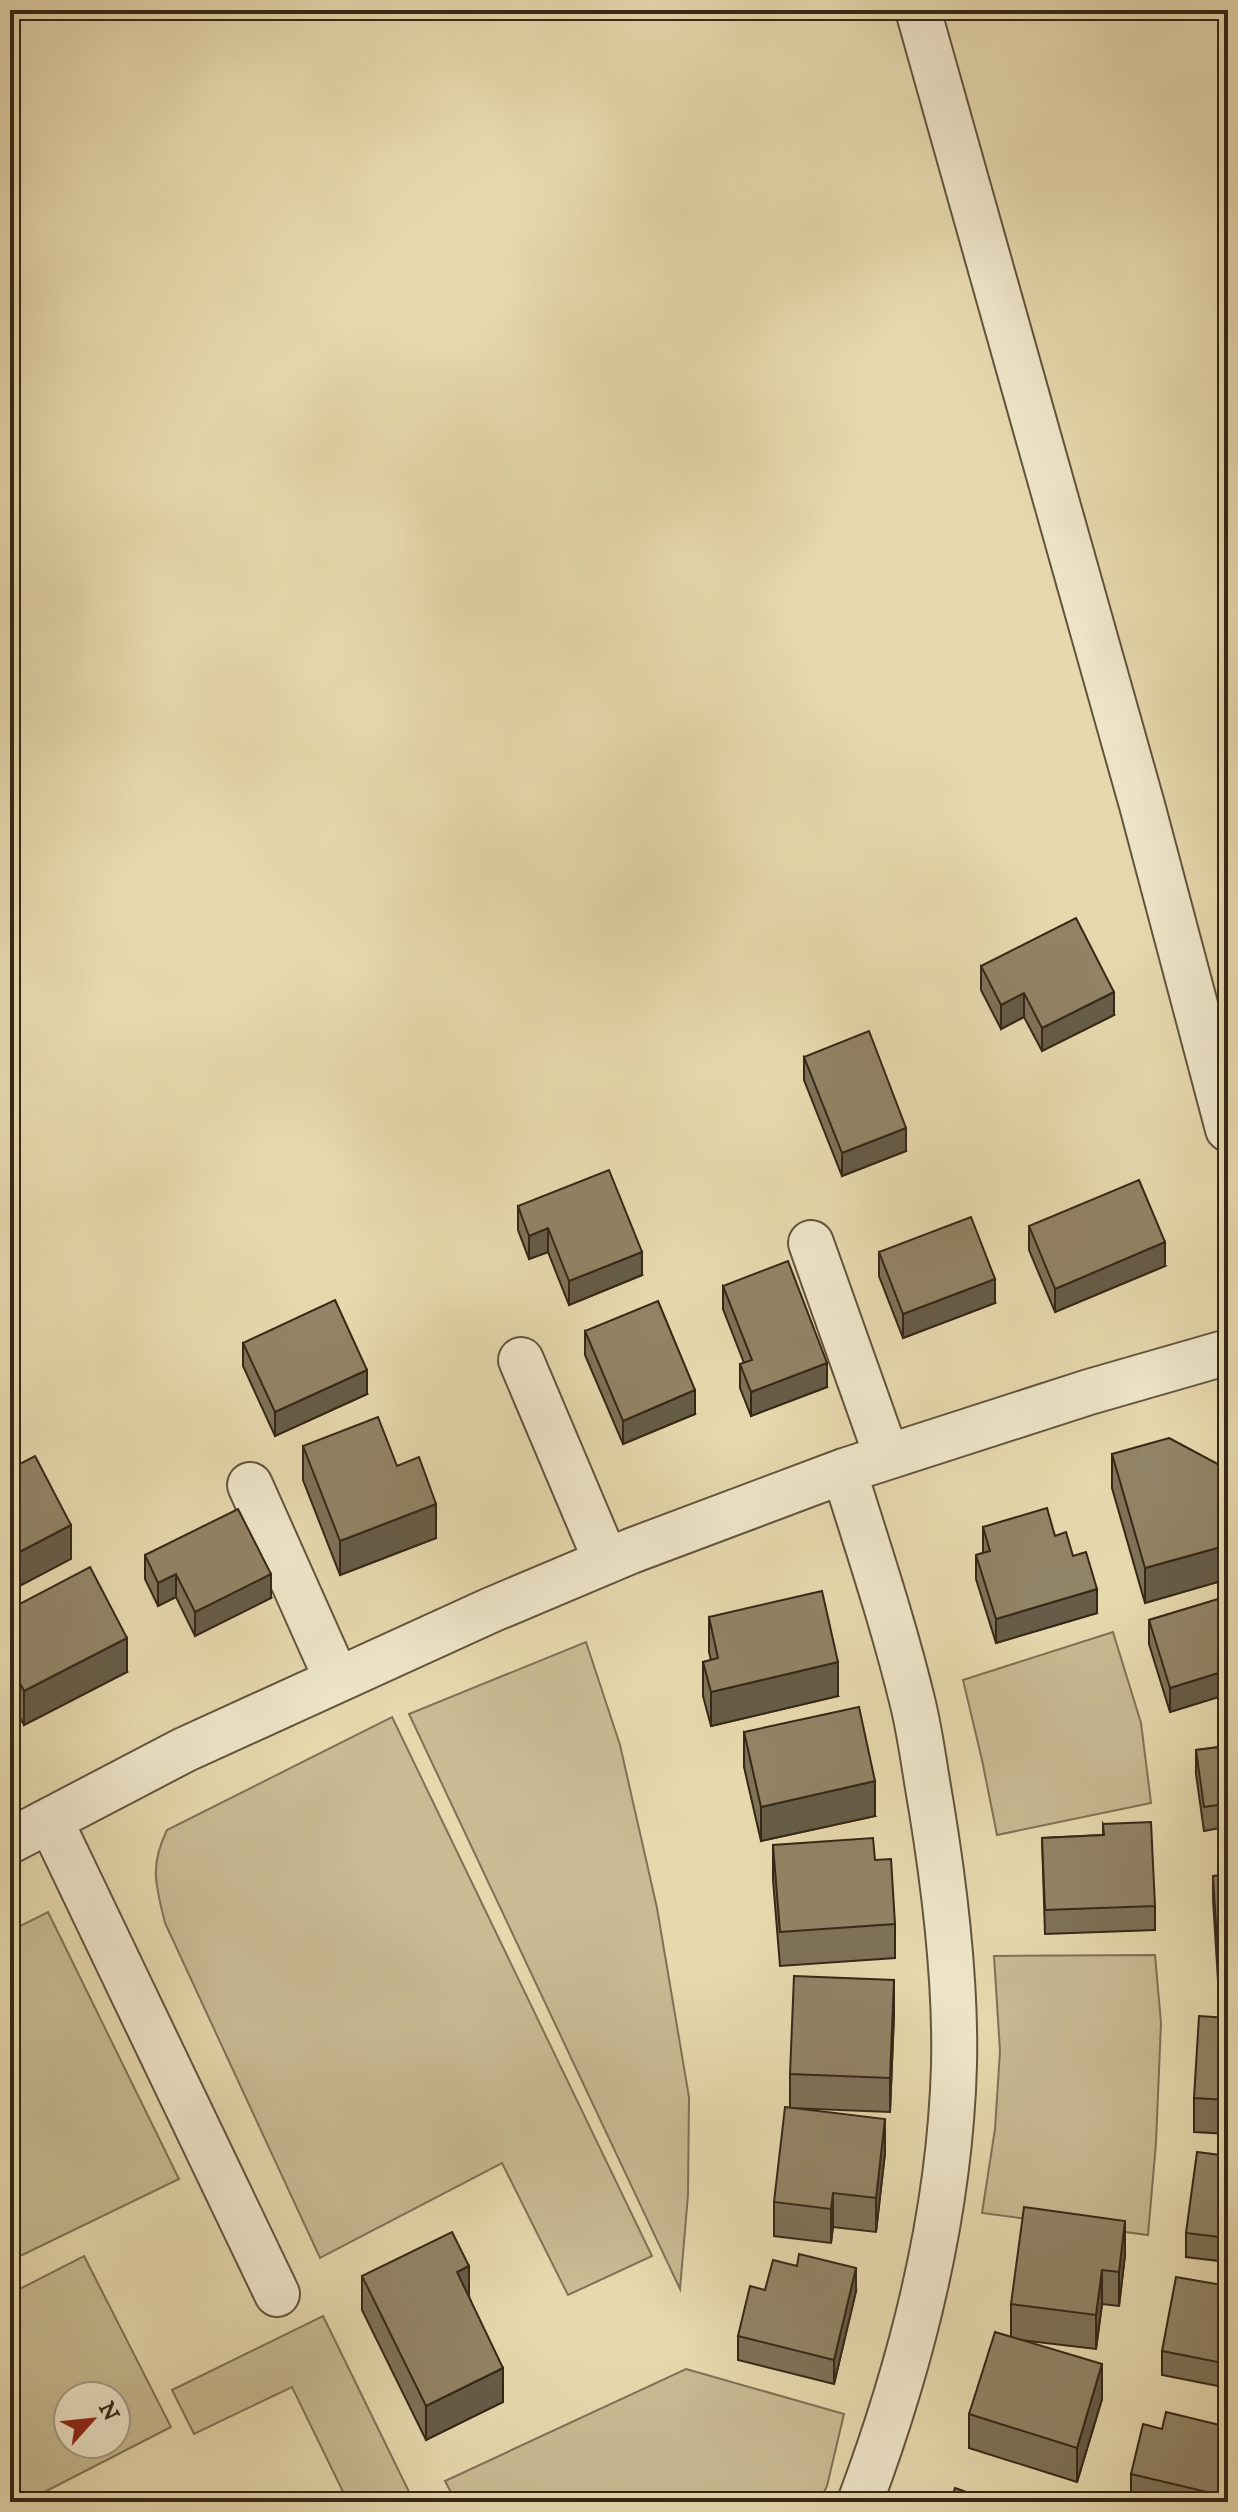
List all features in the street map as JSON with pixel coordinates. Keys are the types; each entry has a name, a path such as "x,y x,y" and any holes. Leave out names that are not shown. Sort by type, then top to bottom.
{"street":[{"path":"918,10 1138,790 1228,1129"},
{"path":"811,1243 887,1457"},
{"path":"277,2294 24,1823 606,1561 844,1471 1089,1392 1228,1352"},
{"path":"521,1360 606,1561"},
{"path":"844,1471 914,1706 939,1858 952,1975 954,2065 944,2176 920,2311 889,2424 860,2502"},
{"path":"250,1485 337,1680"}],"shaded area":[{"path":"1113,1632 1141,1723 1151,1803 997,1835 963,1680"},
{"path":"586,1642 620,1745 657,1908 689,2097 688,2195 680,2289 409,1714"},
{"path":"392,1717 652,2256 568,2295 502,2163 320,2258 165,1923 156,1866 167,1830"},
{"path":"48,1912 179,2179 10,2261 10,1931"},
{"path":"1155,1955 1161,2023 1148,2235 982,2213 995,2129 1000,2051 994,1956"},
{"path":"84,2256 171,2427 132,2447 132,2380 52,2380 52,2460 107,2460 25,2502 10,2502 10,2294"},
{"path":"323,2316 414,2502 348,2502 292,2387 194,2434 172,2390"},
{"path":"686,2369 844,2414 827,2486 819,2502 456,2502 445,2481"}],"building":[{"path":"1076,918 1114,992 1042,1028 1024,993 1001,1005 981,966"},
{"path":"869,1031 906,1128 842,1153 804,1057"},
{"path":"609,1170 642,1252 569,1281 548,1228 529,1236 518,1206"},
{"path":"1139,1180 1165,1242 1055,1289 1029,1226"},
{"path":"971,1217 995,1279 903,1314 879,1252"},
{"path":"788,1261 827,1363 751,1392 740,1364 752,1360 723,1286"},
{"path":"335,1300 367,1370 275,1412 243,1343"},
{"path":"658,1301 695,1390 623,1421 585,1331"},
{"path":"378,1417 397,1466 419,1457 436,1504 340,1541 303,1446"},
{"path":"1169,1438 1227,1469 1228,1545 1145,1568 1112,1454"},
{"path":"35,1456 71,1525 10,1557 10,1469"},
{"path":"1047,1508 1055,1536 1066,1532 1073,1556 1086,1552 1097,1589 996,1619 976,1555 990,1551 983,1527"},
{"path":"238,1509 271,1574 195,1612 176,1574 158,1583 145,1555"},
{"path":"90,1567 127,1638 24,1691 10,1665 10,1609"},
{"path":"822,1591 838,1662 711,1692 703,1662 718,1658 709,1617"},
{"path":"1228,1596 1228,1670 1170,1688 1149,1620"},
{"path":"859,1707 875,1781 761,1807 744,1732"},
{"path":"1228,1746 1228,1822 1225,1804 1204,1807 1196,1750"},
{"path":"1151,1822 1155,1906 1045,1910 1042,1838 1104,1835 1103,1824"},
{"path":"873,1838 875,1860 891,1859 895,1924 780,1932 773,1845"},
{"path":"1228,1875 1228,1956 1218,1957 1213,1876"},
{"path":"794,1976 894,1980 890,2078 790,2074"},
{"path":"1199,2016 1228,2018 1228,2100 1194,2098"},
{"path":"785,2107 885,2119 876,2198 833,2193 831,2209 774,2202"},
{"path":"1197,2152 1228,2156 1228,2238 1186,2233"},
{"path":"1024,2207 1125,2221 1119,2272 1102,2270 1096,2315 1011,2304"},
{"path":"452,2232 469,2266 457,2272 503,2368 426,2406 362,2276"},
{"path":"799,2254 856,2268 834,2360 738,2336 750,2286 765,2290 773,2260 797,2266"},
{"path":"1176,2277 1228,2286 1228,2364 1162,2351"},
{"path":"995,2332 1102,2364 1077,2448 969,2414"},
{"path":"1166,2412 1228,2427 1228,2497 1131,2474 1143,2424 1162,2429"},
{"path":"955,2488 994,2502 950,2502"}]}
